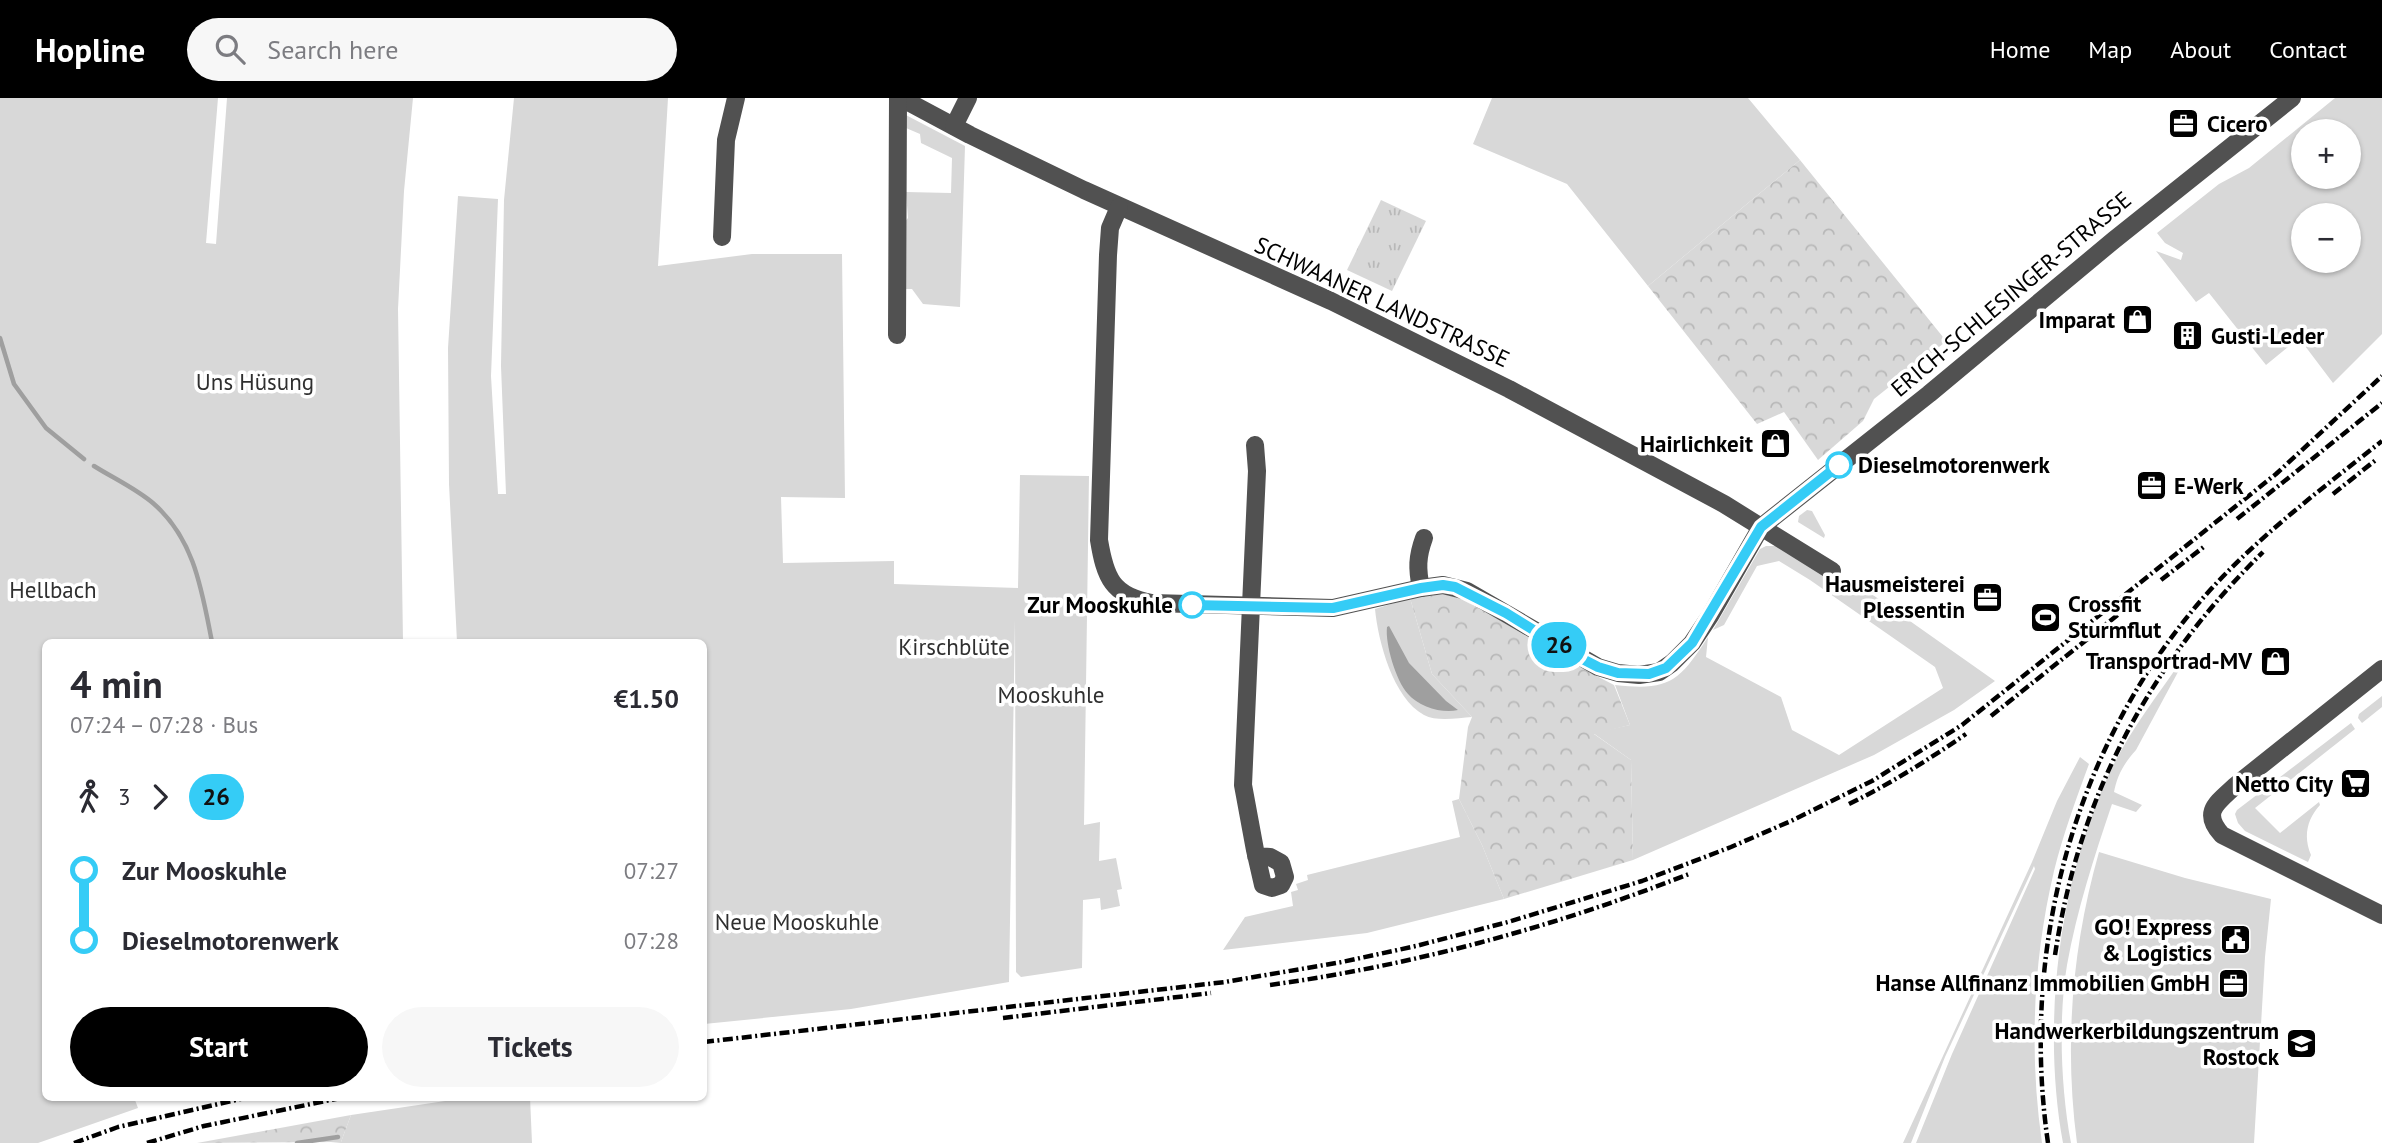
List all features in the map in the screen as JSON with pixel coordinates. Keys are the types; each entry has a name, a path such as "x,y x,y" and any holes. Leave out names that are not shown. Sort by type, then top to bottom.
{"street":[{"path":"722,237 726,140 736,98"},
{"name":"SCHWAANER LANDSTRASSE","path":"897,335 899,98 1119,207 1352,311 1508,389 1717,500 1832,571"},
{"path":"954,126 968,98"},
{"name":"ERICH-SCHLESINGER-STRASSE","path":"1761,527 1921,401 2114,240 2292,98"},
{"path":"1119,207 1110,228 1108,255 1099,540 1103,568 1116,589 1137,600 1152,603 1344,607 1443,585 1455,587 1496,607 1598,667 1618,673 1649,674 1666,668 1692,643 1761,527"},
{"path":"1255,445 1257,471 1243,785 1256,856"},
{"path":"1421,588 1417,567 1424,538"},
{"path":"2382,669 2235,786 2217,803 2211,814 2213,825 2222,835 2382,915"}],"green space":[{"name":"Uns Hüsung","path":"0,98 218,98 206,243 216,244 227,98 413,98 404,191 398,309 403,639 42,639 42,1101 135,1101 138,1108 38,1143 0,1143"},
{"path":"514,98 668,98 658,266 752,254 842,254 845,498 781,497 783,563 894,561 894,584 1018,588 1020,475 1089,476 1084,825 1100,822 1099,861 1116,858 1122,889 1117,890 1120,906 1101,910 1100,898 1083,900 1082,968 1021,977 1016,972 1015,619 1009,982 851,1009 707,1024 707,639 457,639 449,484 448,348 458,196 498,199 491,376 498,494 506,494 501,366 504,200"},
{"path":"1492,98 1748,98 1800,160 1648,286 1567,184 1473,144"},
{"path":"2335,98 2382,98 2382,334 2333,383 2299,338 2266,365 2209,293 2196,302 2156,251 2181,260 2183,253 2165,243 2157,233 2219,184 2249,168 2291,134 2291,189 2361,189 2361,119 2309,119"},
{"path":"902,113 965,146 960,307 923,304 912,289 905,289 902,225 908,218 906,192 951,193 952,158 921,143 920,134 906,128"},
{"path":"1800,160 1943,337 1944,343 1874,399 1863,421 1818,460 1784,412 1757,424 1648,286"},
{"path":"1381,200 1426,221 1392,291 1347,270"},
{"path":"1807,510 1812,511 1825,535 1824,538 1798,522 1799,516"},
{"path":"1776,546 1850,592 1856,583 1995,681 1954,710 1874,755 1633,860 1631,760 1593,733 1630,725 1615,685 1648,686 1671,680 1689,664 1708,637 1706,657 1781,697 1792,730 1839,755 1943,688 1935,667 1779,561 1757,566 1724,625 1713,630 1760,549"},
{"path":"1443,594 1466,600 1566,660 1614,685 1630,725 1594,734 1631,760 1633,860 1504,899 1459,799 1468,727 1472,717 1432,674 1410,598"},
{"path":"1410,598 1432,674 1472,717 1441,719 1424,715 1413,707 1396,682 1384,652 1375,609"},
{"path":"2184,657 2115,786 2114,792 2142,805 2136,812 2112,804 2076,924 2067,965 2062,1008 2063,1078 2071,1143 2063,1143 2054,1049 2055,999 2068,901 2095,807 2114,764 2138,723"},
{"path":"2382,696 2382,707 2362,723 2358,718 2359,714"},
{"path":"2351,723 2355,729 2255,808 2280,833 2319,802 2308,828 2307,842 2311,855 2308,862 2245,831 2238,823 2235,814 2237,810"},
{"path":"2080,757 2089,764 2054,871 2041,938 2035,1007 2035,1075 2042,1143 1916,1143 2034,866 1945,1057 1911,1143 1903,1143 2032,862 2057,801"},
{"path":"1459,799 1504,899 1367,933 1223,950 1245,917 1293,906 1291,892 1298,890 1296,884 1308,880 1307,875 1460,837 1452,801"},
{"path":"2099,852 2185,878 2271,899 2254,1143 2077,1143 2071,1070 2073,996 2082,924"},
{"path":"445,1101 530,1101 532,1143 331,1143 341,1142 351,1115"},
{"path":"351,1115 341,1142 197,1143"}],"shaded area":[{"path":"1389,626 1409,663 1458,710 1432,708 1418,703 1408,694 1392,662 1387,634"}],"waterway":[{"name":"Hellbach","path":"0,338 14,384 46,428 84,459"},
{"name":"Hellbach","path":"94,466 154,504 179,534 195,568 211,639"},
{"name":"Hellbach","path":"297,1143 338,1137"}],"railway":[{"path":"707,1042 1225,982 1342,962 1508,922 1642,881 1731,847 1872,781 1962,725 2276,474 2382,376"},
{"path":"2237,519 2382,403"},
{"path":"2048,1143 2041,1070 2042,997 2050,925 2066,854 2089,785 2120,719 2158,657 2223,576 2289,516 2382,441"},
{"path":"2333,494 2377,459"},
{"path":"2161,580 2205,546"},
{"path":"2055,955 2066,897 2082,841 2101,787 2125,736 2153,687 2186,640 2222,595 2263,552"},
{"path":"1991,716 2120,613"},
{"path":"1849,804 1909,771 1966,734"},
{"path":"1270,985 1377,967 1483,942 1587,911 1689,874"},
{"path":"1003,1018 1211,993"},
{"path":"74,1143 118,1127 232,1101"},
{"path":"147,1143 204,1126 326,1101"}],"bus line":[{"name":"26","path":"1192,605 1333,608 1443,585 1467,591 1598,667 1639,675 1659,672 1683,654 1692,643 1761,527 1839,465"}],"place":[{"name":"Cicero","path":"2184,124"},
{"name":"Imparat","path":"2138,320"},
{"name":"Gusti-Leder","path":"2188,336"},
{"name":"Hairlichkeit","path":"1776,444"},
{"name":"Dieselmotorenwerk","path":"1839,465"},
{"name":"E-Werk","path":"2151,486"},
{"name":"Hausmeisterei Plessentin","path":"1988,597"},
{"name":"Zur Mooskuhle","path":"1192,605"},
{"name":"Crossfit Sturmflut","path":"2045,617"},
{"name":"Transportrad-MV","path":"2275,661"},
{"name":"Netto City","path":"2356,784"},
{"name":"GO! Express & Logistics","path":"2235,940"},
{"name":"Hanse Allfinanz Immobilien GmbH","path":"2233,983"},
{"name":"Handwerkerbildungszentrum Rostock","path":"2302,1044"}],"park label":[{"name":"Kirschblüte","path":"954,647"},
{"name":"Mooskuhle","path":"1051,695"},
{"name":"Neue Mooskuhle","path":"797,922"}]}
